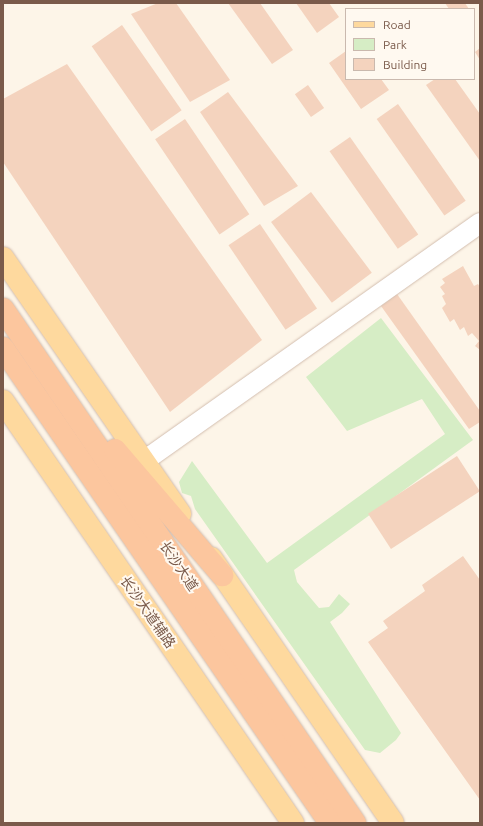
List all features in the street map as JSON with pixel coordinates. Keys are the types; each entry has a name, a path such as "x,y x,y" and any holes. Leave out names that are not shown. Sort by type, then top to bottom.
{"highway":[{"name":"长沙大道","path":"3,309 355,823"},
{"name":"长沙大道","path":"3,348 330,823"},
{"path":"3,358 25,380"},
{"path":"44,368 222,575"}],"main road":[{"path":"3,258 393,823"},
{"name":"长沙大道辅路","path":"3,401 293,823"}],"street":[{"path":"144,461 480,223"}],"green space":[{"path":"381,318 473,440 294,570 297,582 319,608 329,607 339,594 350,604 342,613 330,622 401,733 396,740 380,753 365,750 195,509 191,496 182,493 179,482 192,461 267,563 445,434 422,399 347,431 306,377"}],"building":[{"path":"158,3 176,3 230,80 190,102 131,14"},
{"path":"228,3 260,3 293,50 272,64"},
{"path":"296,3 329,3 339,17 317,33"},
{"path":"445,3 465,3 468,8 448,8"},
{"path":"122,25 182,110 151,131 92,46"},
{"path":"480,48 480,60 475,52"},
{"path":"345,52 345,80 382,80 389,90 361,109 329,63"},
{"path":"67,64 262,340 170,412 3,162 3,99"},
{"path":"434,80 456,80 480,114 480,161 426,85"},
{"path":"308,85 324,108 311,117 295,94"},
{"path":"228,92 298,186 264,206 200,112"},
{"path":"398,104 466,201 444,216 377,119"},
{"path":"185,119 249,214 219,234 155,139"},
{"path":"350,137 418,234 398,249 330,151"},
{"path":"311,192 372,273 332,303 271,222"},
{"path":"260,224 317,309 286,330 228,245"},
{"path":"463,266 474,286 478,284 480,287 480,350 475,346 479,341 472,333 468,336 464,327 460,330 454,319 450,322 442,308 446,304 442,296 445,294 440,287 445,283 442,279"},
{"path":"397,294 480,411 480,422 469,429 381,306"},
{"path":"457,456 480,491 391,549 368,514"},
{"path":"463,556 480,580 480,800 368,642 388,628 383,621 425,591 422,585"}]}
